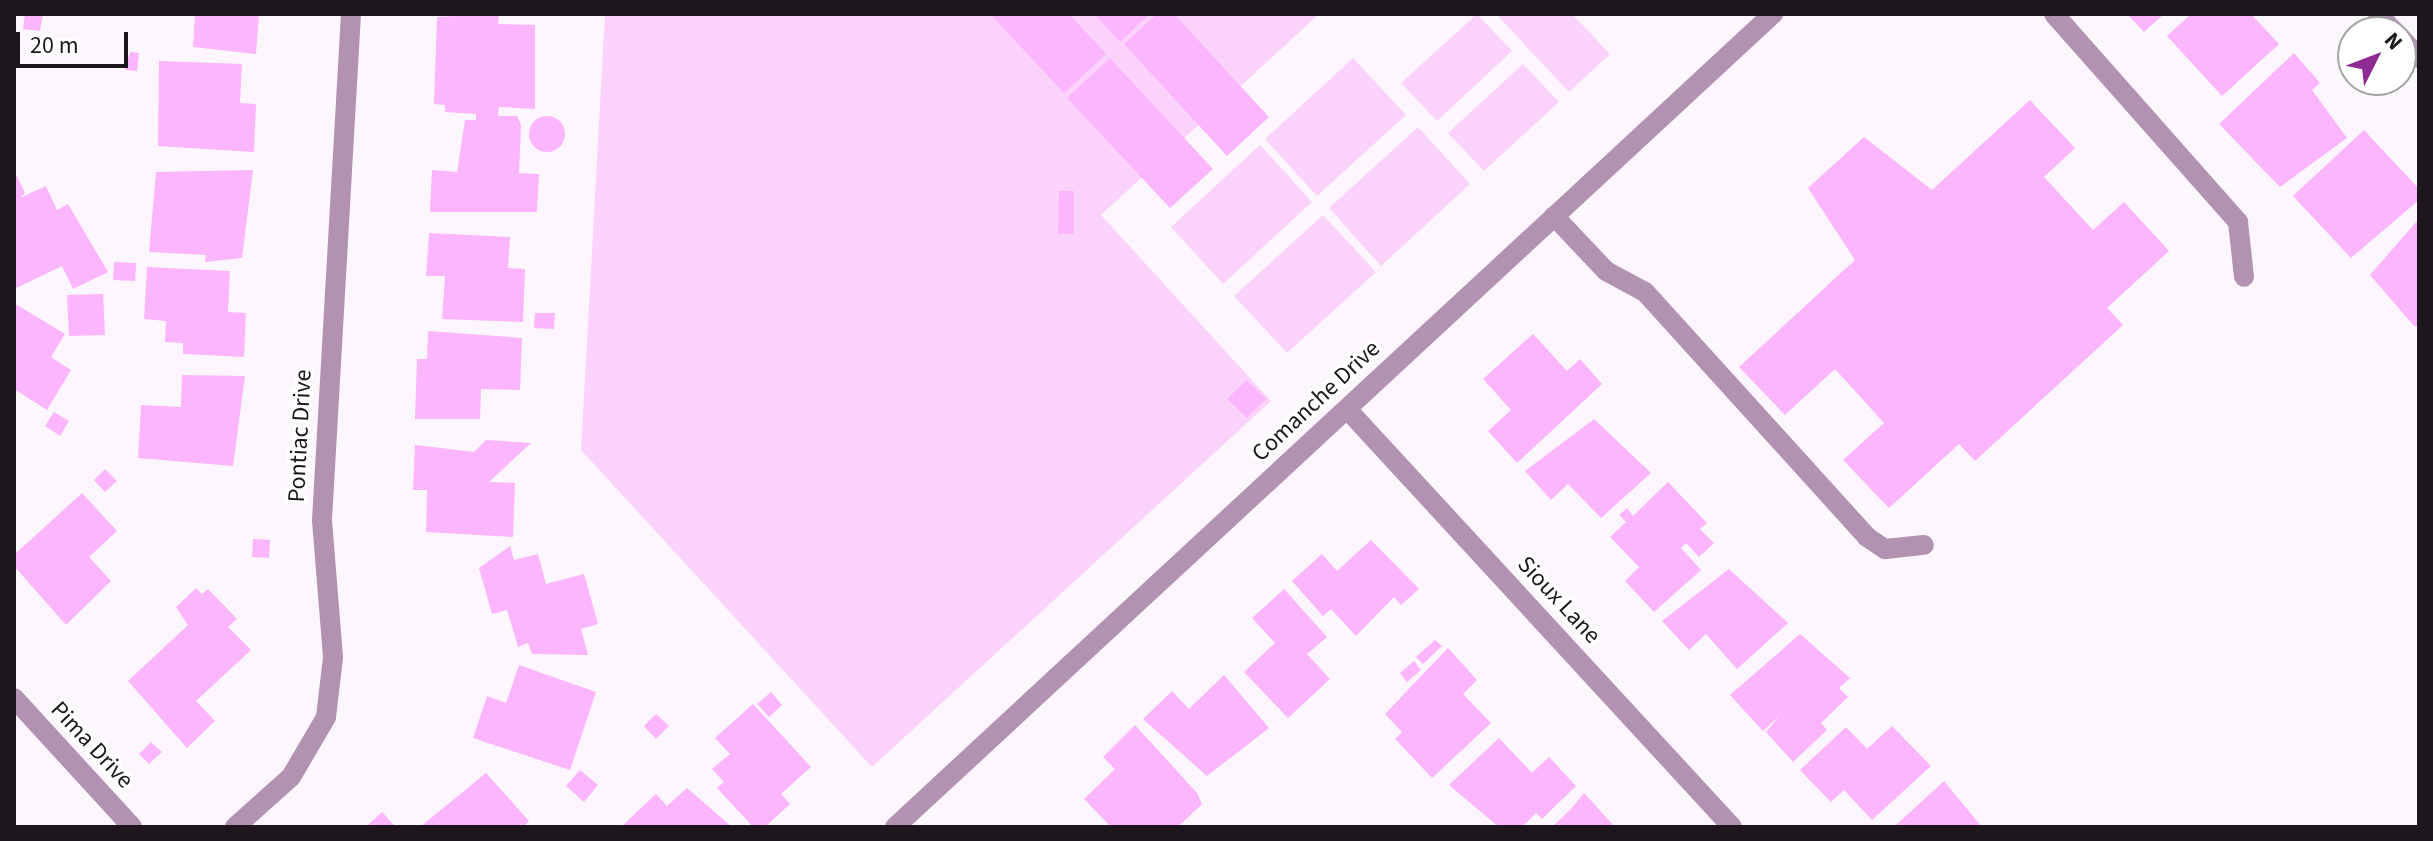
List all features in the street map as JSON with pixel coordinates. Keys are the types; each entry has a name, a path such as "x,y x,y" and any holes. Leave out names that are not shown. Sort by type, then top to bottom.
{"street":[{"name":"Pontiac Drive","path":"235,827 291,777 326,717 333,657 322,520 351,14"},
{"name":"Comanche Drive","path":"895,827 1773,14"},
{"path":"2054,14 2238,222 2244,277"},
{"path":"1554,216 1606,271 1645,292 1867,537 1885,549 1924,545"},
{"name":"Sioux Lane","path":"1347,409 1732,827"},
{"name":"Pima Drive","path":"14,698 132,827"}],"shaded area":[{"path":"605,14 1319,14 1101,215 1271,401 872,767 581,450"},
{"path":"1477,14 1512,51 1437,121 1401,83"},
{"path":"1496,14 1572,14 1610,54 1569,92"},
{"path":"1353,58 1406,115 1317,196 1265,139"},
{"path":"1523,64 1559,102 1484,171 1448,133"},
{"path":"1418,127 1470,184 1381,266 1329,208"},
{"path":"1260,145 1312,202 1223,284 1171,227"},
{"path":"1323,215 1376,272 1287,353 1234,296"}],"building":[{"path":"25,14 43,14 40,31 23,29"},
{"path":"195,14 259,14 256,54 193,47"},
{"path":"499,14 498,24 535,25 535,109 499,107 498,116 517,116 521,125 519,173 539,174 537,212 430,212 432,170 457,172 465,120 476,120 476,114 445,112 445,105 434,104 437,17"},
{"path":"990,14 1069,14 1106,54 1064,93"},
{"path":"1094,14 1150,14 1120,42"},
{"path":"1157,14 1174,14 1269,117 1227,156 1124,44"},
{"path":"2127,14 2164,14 2144,32"},
{"path":"2191,14 2251,14 2279,44 2222,96 2167,36"},
{"path":"130,52 139,53 137,71 125,70"},
{"path":"2294,53 2320,83 2312,90 2347,138 2280,187 2219,124"},
{"path":"1110,58 1213,169 1170,208 1067,98"},
{"path":"159,61 242,64 240,103 256,104 254,152 158,146"},
{"path":"2030,100 2075,148 2044,177 2093,230 2124,202 2169,251 2107,308 2123,325 1975,461 1959,444 1889,508 1843,460 1884,423 1835,369 1785,415 1739,367 1855,260 1808,188 1864,137 1932,190"},
{"path":"547,116 560,121 565,134 560,147 547,152 534,147 529,134 534,121"},
{"path":"2364,130 2419,189 2419,200 2351,258 2293,196"},
{"path":"14,170 25,193 20,198 46,186 57,210 68,204 108,272 73,289 62,266 14,289"},
{"path":"253,170 242,258 205,262 206,255 149,252 156,172"},
{"path":"1059,191 1074,191 1074,234 1058,234"},
{"path":"2417,221 2419,326 2414,326 2370,275"},
{"path":"429,233 510,237 508,268 525,269 523,322 442,319 445,276 426,276"},
{"path":"114,262 136,263 135,281 113,280"},
{"path":"147,267 230,271 228,312 246,313 244,357 183,354 183,343 165,342 166,321 144,319"},
{"path":"103,294 105,335 69,336 67,295"},
{"path":"14,303 65,334 51,357 71,370 47,410 14,389"},
{"path":"535,313 555,313 554,329 534,328"},
{"path":"428,331 522,338 520,390 481,389 480,419 415,419 417,359 427,359"},
{"path":"1533,334 1567,371 1580,359 1602,384 1517,463 1488,431 1511,410 1483,379"},
{"path":"182,375 245,376 233,466 138,458 141,405 181,407"},
{"path":"1247,380 1266,399 1247,418 1227,399"},
{"path":"54,412 69,421 60,436 45,426"},
{"path":"1594,419 1651,473 1601,518 1568,484 1551,500 1525,471"},
{"path":"486,440 531,443 489,482 515,483 513,537 426,532 427,490 413,490 415,445 474,452"},
{"path":"105,469 117,481 105,492 94,480"},
{"path":"1668,482 1707,523 1700,529 1714,543 1699,557 1686,543 1681,548 1701,570 1654,612 1625,581 1639,567 1610,537 1626,522 1619,515 1627,508 1633,516"},
{"path":"82,493 117,531 89,557 111,581 66,625 14,566 14,555"},
{"path":"253,539 270,540 269,558 252,557"},
{"path":"1371,540 1419,589 1401,605 1394,597 1356,636 1331,609 1323,616 1292,581 1322,554 1337,571"},
{"path":"510,546 514,560 538,554 546,584 584,574 598,624 581,629 588,655 532,654 528,643 518,647 507,610 492,614 479,568"},
{"path":"1729,569 1788,623 1737,669 1706,634 1689,650 1662,621"},
{"path":"196,588 202,594 208,589 237,619 228,627 251,650 196,701 215,721 187,748 128,681 188,625 176,607"},
{"path":"1284,589 1327,637 1307,654 1330,679 1288,718 1244,672 1275,643 1252,618"},
{"path":"1800,634 1850,678 1839,688 1848,697 1821,723 1827,730 1793,762 1766,732 1780,715 1763,731 1730,695"},
{"path":"1435,640 1442,646 1423,664 1416,657"},
{"path":"1448,648 1477,680 1463,694 1491,723 1432,778 1395,739 1402,732 1385,714"},
{"path":"1414,661 1421,670 1407,682 1400,673"},
{"path":"519,665 596,692 570,770 473,738 487,696 506,703"},
{"path":"1224,675 1269,728 1207,776 1143,719 1172,691 1189,709"},
{"path":"771,692 782,705 769,717 757,704"},
{"path":"753,704 811,767 781,794 790,804 765,827 753,827 717,788 724,782 712,769 730,754 715,738"},
{"path":"656,714 669,726 656,739 644,726"},
{"path":"1135,725 1197,793 1202,804 1179,826 1111,827 1084,799 1115,769 1103,757"},
{"path":"1892,726 1931,766 1872,820 1844,790 1831,802 1800,770 1846,727 1867,749"},
{"path":"1499,738 1532,773 1549,757 1576,786 1542,819 1536,813 1522,827 1499,827 1449,785"},
{"path":"151,742 162,752 149,764 139,754"},
{"path":"580,770 598,785 584,802 566,786"},
{"path":"486,773 529,821 523,827 420,827"},
{"path":"1944,781 1982,827 1894,827"},
{"path":"687,788 732,827 621,827 656,794 667,806"},
{"path":"1584,793 1615,827 1552,827 1571,809"},
{"path":"382,812 396,827 366,827"}]}
